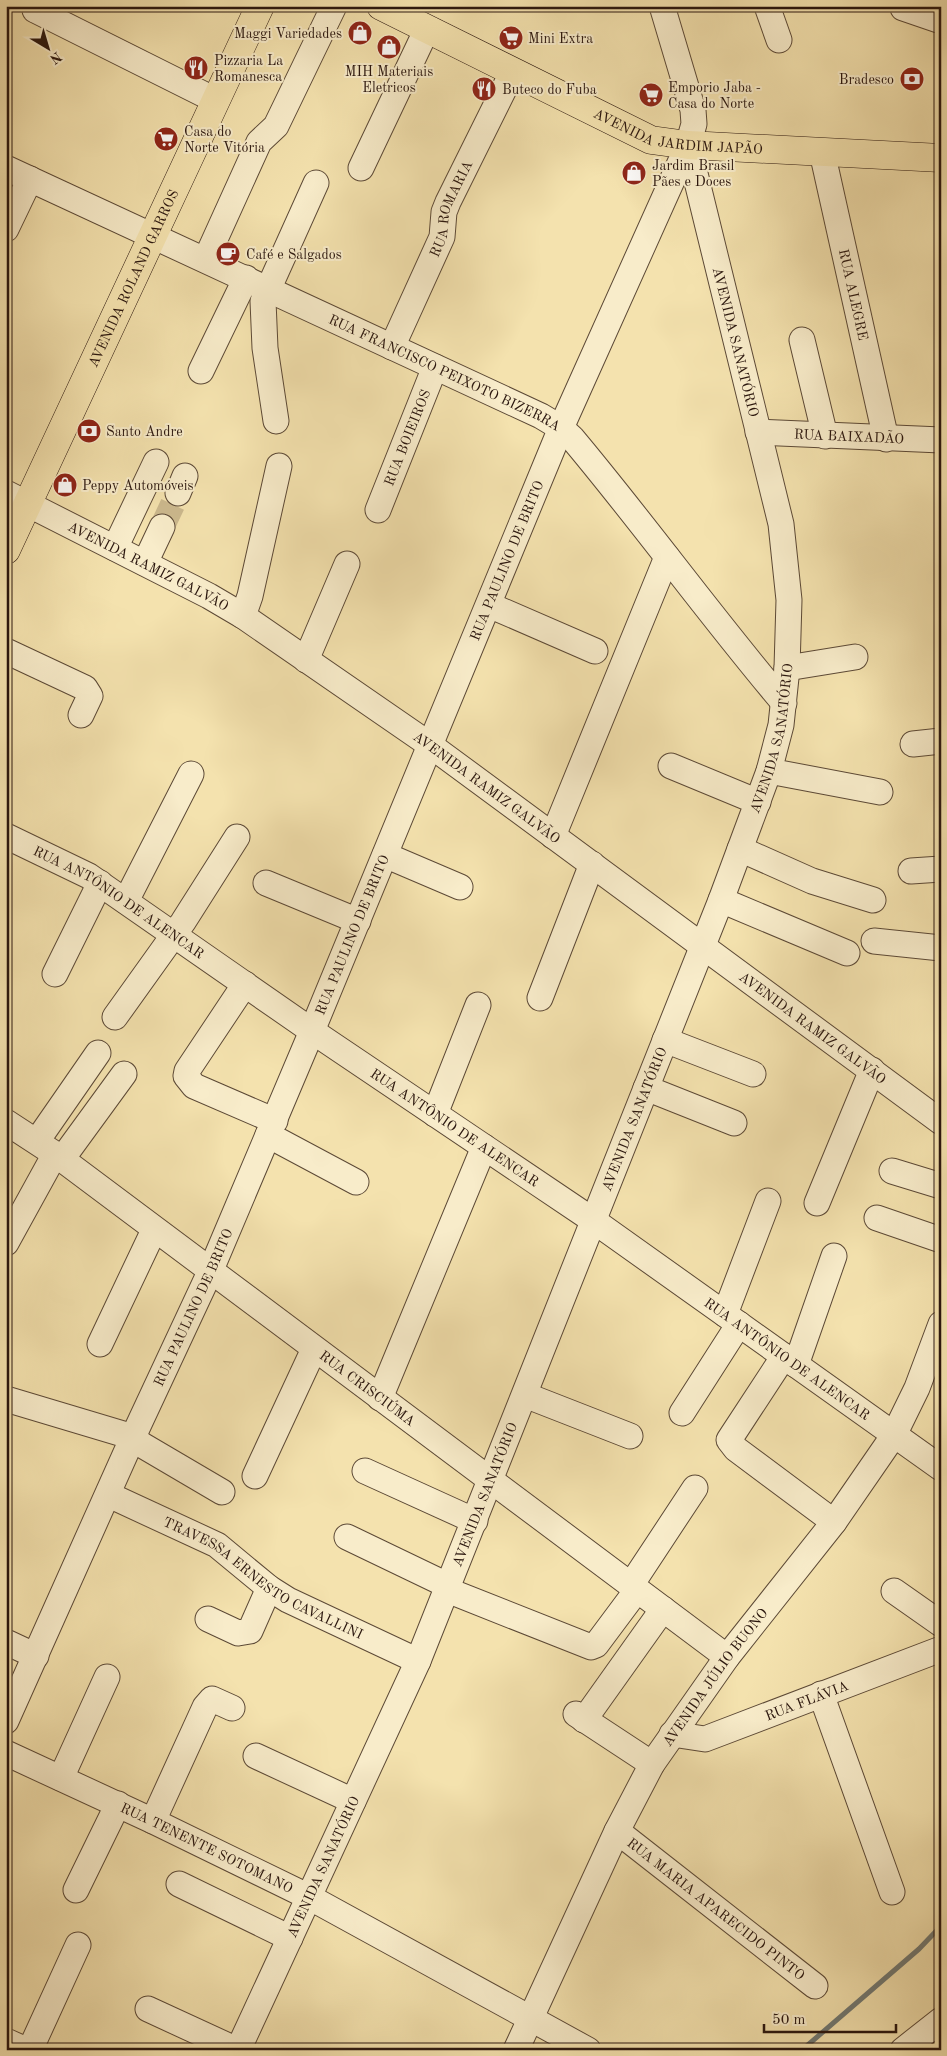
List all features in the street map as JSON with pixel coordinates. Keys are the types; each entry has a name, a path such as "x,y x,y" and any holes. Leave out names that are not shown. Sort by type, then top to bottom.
{"main road":[{"name":"AVENIDA ROLAND GARROS","path":"6,550 17,498 153,234 260,6"},
{"name":"AVENIDA JARDIM JAPÃO","path":"381,6 651,140 688,145 941,158"}],"street":[{"path":"206,259 259,142 276,126 334,6"},
{"path":"662,6 693,110 694,124 688,145"},
{"path":"767,6 779,40"},
{"path":"903,8 941,21"},
{"path":"35,10 215,100"},
{"path":"360,168 427,29"},
{"name":"RUA ROMARIA","path":"392,347 442,237 444,212 448,202 512,71"},
{"name":"RUA PAULINO DE BRITO","path":"6,1721 210,1272 358,922 561,428 688,145"},
{"name":"AVENIDA SANATÓRIO","path":"242,2048 290,1938 418,1661 594,1221 622,1165 646,1088 703,946 769,771 784,703 787,668 789,600 786,559 781,524 688,145"},
{"name":"RUA ALEGRE","path":"822,152 886,439"},
{"name":"RUA FRANCISCO PEIXOTO BIZERRA","path":"6,168 153,234 540,416 561,428 594,464 784,703"},
{"path":"6,229 30,178"},
{"path":"671,181 696,181"},
{"path":"201,371 257,283 316,183"},
{"path":"257,283 263,300 262,316 276,421"},
{"path":"802,340 825,436"},
{"name":"RUA BOIEIROS","path":"378,510 435,367"},
{"name":"RUA BAIXADÃO","path":"758,432 941,440"},
{"path":"115,548 156,462"},
{"path":"243,616 250,596 280,466"},
{"name":"AVENIDA RAMIZ GALVÃO","path":"17,498 209,596 243,616 430,745 941,1122"},
{"path":"145,563 162,527"},
{"path":"553,836 667,557"},
{"path":"306,660 347,564"},
{"path":"489,604 595,651"},
{"path":"6,650 85,688 90,696 80,715"},
{"path":"787,668 855,657"},
{"path":"913,744 941,741"},
{"path":"671,766 758,802"},
{"path":"769,771 880,792"},
{"path":"126,901 191,774"},
{"name":"RUA ANTÔNIO DE ALENCAR","path":"6,836 89,876 126,901 173,936 312,1032 594,1221 941,1468"},
{"path":"116,1017 173,936 237,837"},
{"path":"740,849 812,880 873,900"},
{"path":"385,855 460,887"},
{"path":"540,998 592,864"},
{"path":"911,871 941,869"},
{"path":"266,883 358,922"},
{"path":"55,974 100,884"},
{"path":"720,900 847,952"},
{"path":"874,941 941,948"},
{"path":"245,984 186,1076 194,1086 272,1128 356,1182"},
{"path":"435,1114 478,1005"},
{"path":"666,1040 752,1074"},
{"path":"6,1243 98,1053"},
{"path":"817,1204 872,1070"},
{"path":"51,1152 124,1074"},
{"path":"646,1088 734,1123"},
{"name":"RUA CRISCIÚMA","path":"6,1122 51,1152 727,1657"},
{"path":"380,1398 484,1147"},
{"path":"892,1171 941,1186"},
{"path":"682,1413 732,1319 768,1201"},
{"path":"876,1218 941,1240"},
{"path":"100,1344 154,1230"},
{"path":"834,1256 790,1360 729,1437 736,1449 834,1522"},
{"name":"AVENIDA JÚLIO BUONO","path":"516,2050 616,1832 652,1764 727,1657 834,1522 894,1435 917,1388 941,1324"},
{"path":"256,1476 314,1350"},
{"path":"525,1395 630,1436"},
{"path":"6,1399 134,1437 142,1445 222,1492"},
{"path":"365,1471 475,1521"},
{"path":"348,1537 448,1588 591,1648 596,1645 634,1588 695,1488"},
{"name":"TRAVESSA ERNESTO CAVALLINI","path":"109,1495 217,1545 269,1588 288,1600 418,1661"},
{"path":"208,1619 238,1633 250,1631 269,1588"},
{"path":"894,1591 941,1624"},
{"path":"652,1764 580,1717 663,1609"},
{"path":"6,1642 36,1656"},
{"name":"RUA FLÁVIA","path":"672,1734 705,1739 941,1650"},
{"path":"61,1778 106,1677"},
{"path":"821,1694 892,1892"},
{"path":"153,1821 205,1707 212,1699 232,1708"},
{"name":"RUA TENENTE SOTOMANO","path":"6,1753 118,1804 309,1897 588,2050"},
{"path":"256,1756 353,1801"},
{"path":"76,1890 118,1804"},
{"name":"RUA MARIA APARECIDO PINTO","path":"616,1832 815,1986"},
{"path":"179,1884 290,1938"},
{"path":"30,2050 78,1946"},
{"path":"148,2010 242,2048"},
{"path":"903,2050 941,2020"},
{"path":"6,2041 26,2050"}],"waterway":[{"path":"802,2050 919,1949 941,1926"}],"tunnel":[{"path":"162,527 178,493"}],"place":[{"name":"Maggi Variedades","path":"360,33"},
{"name":"Mini Extra","path":"511,38"},
{"name":"MIH Materiais Eletricos","path":"389,47"},
{"name":"Pizzaria La Romanesca","path":"196,68"},
{"name":"Bradesco","path":"912,79"},
{"name":"Buteco do Fuba","path":"484,89"},
{"name":"Emporio Jaba - Casa do Norte","path":"651,95"},
{"name":"Casa do Norte Vitória","path":"166,139"},
{"name":"Jardim Brasil Pães e Doces","path":"634,173"},
{"name":"Café e Salgados","path":"228,254"},
{"name":"Santo Andre","path":"89,431"},
{"name":"Peppy Automóveis","path":"65,485"}]}
